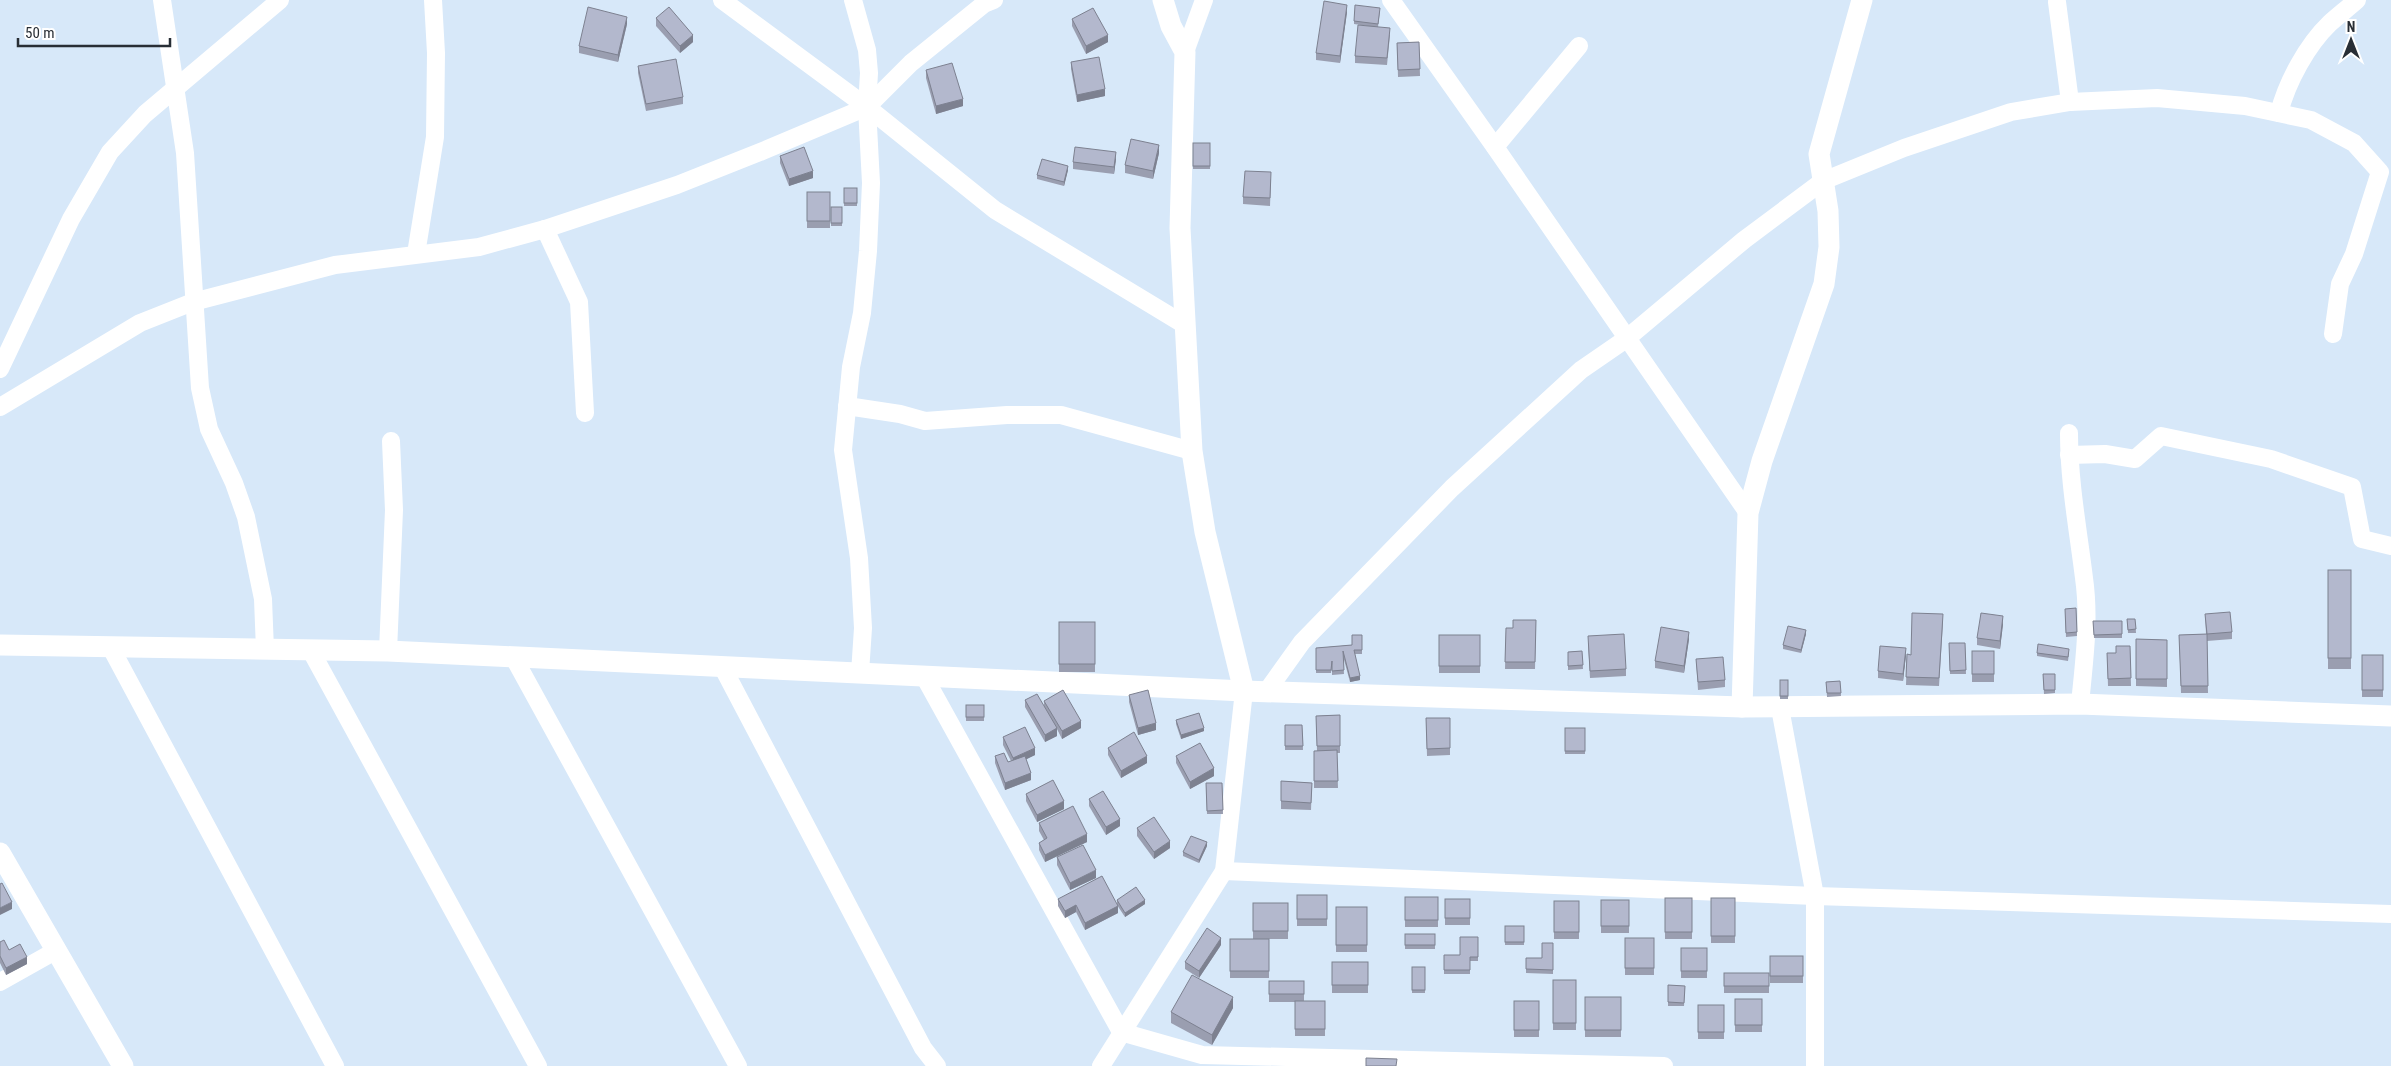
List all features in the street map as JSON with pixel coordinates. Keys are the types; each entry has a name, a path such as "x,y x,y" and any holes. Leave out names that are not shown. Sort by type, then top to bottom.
{"street":[{"path":"162,0 185,153 193,302 200,388 209,429 234,483 246,517 263,599 265,650"},
{"path":"0,369 71,219 110,152 145,114 280,0"},
{"path":"416,254 434,137 436,53 433,0"},
{"path":"722,0 867,107 995,210 1185,326"},
{"path":"853,0 867,50 869,73 867,107 871,183 868,251 862,313 851,367 843,450 859,558 863,628 860,673"},
{"path":"0,407 140,323 193,302 336,265 479,247 545,229 677,185 766,150 867,107 911,63 984,4 994,0"},
{"path":"1163,0 1171,26 1185,52"},
{"path":"1101,1066 1224,871 1244,691 1205,532 1192,451 1180,228 1185,52 1204,0"},
{"path":"1391,0 1748,513"},
{"path":"1742,706 1748,513 1762,461 1824,284 1829,247 1828,211 1819,154 1862,0"},
{"path":"2279,113 2282,99 2311,47 2329,24 2357,0"},
{"path":"2057,2 2070,102"},
{"path":"1495,147 1579,46"},
{"path":"1267,691 1302,642 1452,488 1581,370 1626,339 1744,240 1823,181 1904,148 2011,112 2070,102 2157,98 2245,106 2311,120 2354,143 2386,174 2340,284 2333,334"},
{"path":"545,229 579,302 585,413"},
{"path":"847,406 900,414 925,421 1006,415 1061,416 1192,451"},
{"path":"2069,433 2074,518 2084,578 2087,625 2080,704"},
{"path":"2069,455 2105,454 2135,459 2161,436 2271,459 2352,487 2362,539 2391,546"},
{"path":"388,651 394,510 391,441"},
{"path":"0,645 388,651 860,673 925,678 1244,691 1780,708 2080,704 2391,716"},
{"path":"110,646 335,1066"},
{"path":"311,651 538,1066"},
{"path":"514,658 738,1066"},
{"path":"723,668 923,1048 937,1066"},
{"path":"925,678 1121,1032 1202,1055 1664,1066"},
{"path":"1780,708 1815,896 1815,1066"},
{"path":"0,853 123,1066"},
{"path":"1224,871 1815,896 2391,914"},
{"path":"0,982 57,950"}],"building":[{"path":"1324,1 1347,5 1340,56 1316,53"},
{"path":"1355,5 1380,8 1378,24 1354,21"},
{"path":"588,7 627,17 618,55 579,46"},
{"path":"669,7 693,35 680,46 656,18"},
{"path":"1093,8 1108,35 1086,46 1072,19"},
{"path":"1358,25 1390,28 1387,58 1355,56"},
{"path":"1419,42 1420,69 1398,70 1397,43"},
{"path":"1099,57 1105,89 1077,95 1071,62"},
{"path":"676,59 683,97 646,104 638,66"},
{"path":"952,63 963,99 936,106 926,70"},
{"path":"1131,139 1159,145 1153,171 1125,165"},
{"path":"1193,143 1210,143 1210,166 1193,166"},
{"path":"804,147 813,171 789,179 780,156"},
{"path":"1075,147 1116,152 1114,167 1073,162"},
{"path":"1042,159 1068,166 1064,182 1037,175"},
{"path":"1245,171 1271,172 1270,198 1243,197"},
{"path":"844,188 857,188 857,203 844,203"},
{"path":"807,192 830,192 830,221 807,221"},
{"path":"831,207 842,207 842,223 831,223"},
{"path":"2328,570 2351,570 2351,658 2328,658"},
{"path":"2076,608 2077,632 2066,633 2065,609"},
{"path":"2230,612 2232,632 2207,634 2205,614"},
{"path":"1912,613 1943,614 1939,678 1906,677 1907,654 1911,655"},
{"path":"1981,613 2003,616 2000,641 1977,638"},
{"path":"2127,619 2135,619 2136,629 2128,630"},
{"path":"1513,620 1536,620 1535,662 1505,662 1506,628 1513,628"},
{"path":"2093,621 2122,621 2122,634 2094,635"},
{"path":"1059,622 1095,622 1095,664 1059,664"},
{"path":"1788,626 1806,630 1801,650 1783,645"},
{"path":"1661,627 1689,632 1684,666 1655,661"},
{"path":"1624,634 1626,669 1590,671 1588,636"},
{"path":"2207,634 2208,686 2181,686 2179,635"},
{"path":"1352,635 1362,635 1362,650 1354,650 1360,676 1350,678 1343,651 1344,670 1332,671 1332,661 1331,670 1316,670 1316,648 1352,645"},
{"path":"1439,635 1480,635 1480,666 1439,666"},
{"path":"2136,639 2167,640 2167,679 2136,679"},
{"path":"1949,643 1965,643 1966,670 1950,671"},
{"path":"2038,644 2069,649 2068,657 2037,653"},
{"path":"1880,646 1906,648 1903,674 1878,671"},
{"path":"2116,646 2130,646 2131,678 2108,679 2107,653 2116,653"},
{"path":"1582,651 1583,665 1568,666 1568,652"},
{"path":"1972,651 1994,651 1994,674 1972,674"},
{"path":"2362,655 2383,655 2383,690 2362,690"},
{"path":"1723,657 1725,680 1698,682 1696,659"},
{"path":"2043,674 2055,674 2055,690 2044,690"},
{"path":"1780,680 1788,680 1788,696 1780,696"},
{"path":"1840,681 1841,693 1827,693 1826,682"},
{"path":"1063,690 1081,721 1062,731 1044,701"},
{"path":"1148,690 1156,723 1138,728 1129,695"},
{"path":"1037,694 1057,728 1045,735 1025,700"},
{"path":"966,705 984,705 984,717 966,717"},
{"path":"1199,713 1204,728 1181,735 1176,720"},
{"path":"1340,715 1340,746 1317,746 1316,716"},
{"path":"1426,718 1450,718 1450,748 1427,749"},
{"path":"1285,725 1302,725 1303,746 1285,746"},
{"path":"1025,727 1035,748 1013,758 1003,737"},
{"path":"1565,728 1585,728 1585,751 1565,751"},
{"path":"1134,732 1147,756 1121,771 1108,748"},
{"path":"1200,743 1214,768 1190,782 1176,756"},
{"path":"1337,750 1338,781 1314,781 1314,751"},
{"path":"1004,753 1008,762 1025,756 1031,773 1005,783 995,756"},
{"path":"1053,780 1064,801 1037,815 1026,794"},
{"path":"1281,781 1312,783 1311,803 1281,801"},
{"path":"1206,783 1222,783 1223,810 1207,811"},
{"path":"1103,791 1120,819 1106,827 1089,799"},
{"path":"1073,806 1087,834 1045,855 1039,843 1047,838 1039,823"},
{"path":"1154,817 1170,841 1154,852 1137,828"},
{"path":"1191,836 1207,842 1199,860 1183,852"},
{"path":"1083,845 1096,870 1070,883 1057,857"},
{"path":"1102,876 1118,906 1085,923 1076,905 1065,911 1058,899"},
{"path":"2,883 12,902 0,908 0,884"},
{"path":"1136,887 1145,900 1125,913 1117,900"},
{"path":"1297,895 1327,895 1327,919 1297,919"},
{"path":"1405,897 1438,897 1438,920 1405,920"},
{"path":"1665,898 1692,898 1692,932 1665,932"},
{"path":"1711,898 1735,898 1735,936 1711,936"},
{"path":"1445,899 1470,899 1470,918 1445,918"},
{"path":"1601,900 1629,900 1629,926 1601,926"},
{"path":"1554,901 1579,901 1579,932 1554,932"},
{"path":"1253,903 1288,903 1288,931 1253,931"},
{"path":"1336,907 1367,907 1367,945 1336,945"},
{"path":"1505,926 1524,926 1524,942 1505,942"},
{"path":"1207,928 1221,938 1199,971 1185,962"},
{"path":"1405,934 1435,934 1435,945 1405,945"},
{"path":"1460,937 1478,937 1478,957 1470,957 1470,970 1444,970 1444,955 1460,955"},
{"path":"1625,938 1654,938 1654,968 1625,968"},
{"path":"1230,939 1269,939 1269,971 1230,971"},
{"path":"4,940 9,950 20,944 27,957 6,968 0,956 0,942"},
{"path":"1542,943 1553,943 1553,970 1526,969 1526,958 1542,958"},
{"path":"1681,948 1707,948 1707,971 1681,971"},
{"path":"1770,956 1803,956 1803,976 1770,976"},
{"path":"1332,962 1368,962 1368,985 1332,985"},
{"path":"1412,967 1425,967 1425,990 1412,990"},
{"path":"1724,973 1769,973 1769,986 1724,986"},
{"path":"1192,975 1233,997 1212,1035 1171,1012"},
{"path":"1553,980 1576,980 1576,1023 1553,1023"},
{"path":"1269,981 1304,981 1304,994 1269,994"},
{"path":"1668,985 1685,986 1684,1003 1668,1002"},
{"path":"1585,997 1621,997 1621,1030 1585,1030"},
{"path":"1735,999 1762,999 1762,1025 1735,1025"},
{"path":"1295,1001 1325,1001 1325,1029 1295,1029"},
{"path":"1514,1001 1539,1001 1539,1030 1514,1030"},
{"path":"1698,1005 1724,1005 1724,1032 1698,1032"},
{"path":"1366,1058 1397,1059 1396,1066 1366,1066"}]}
